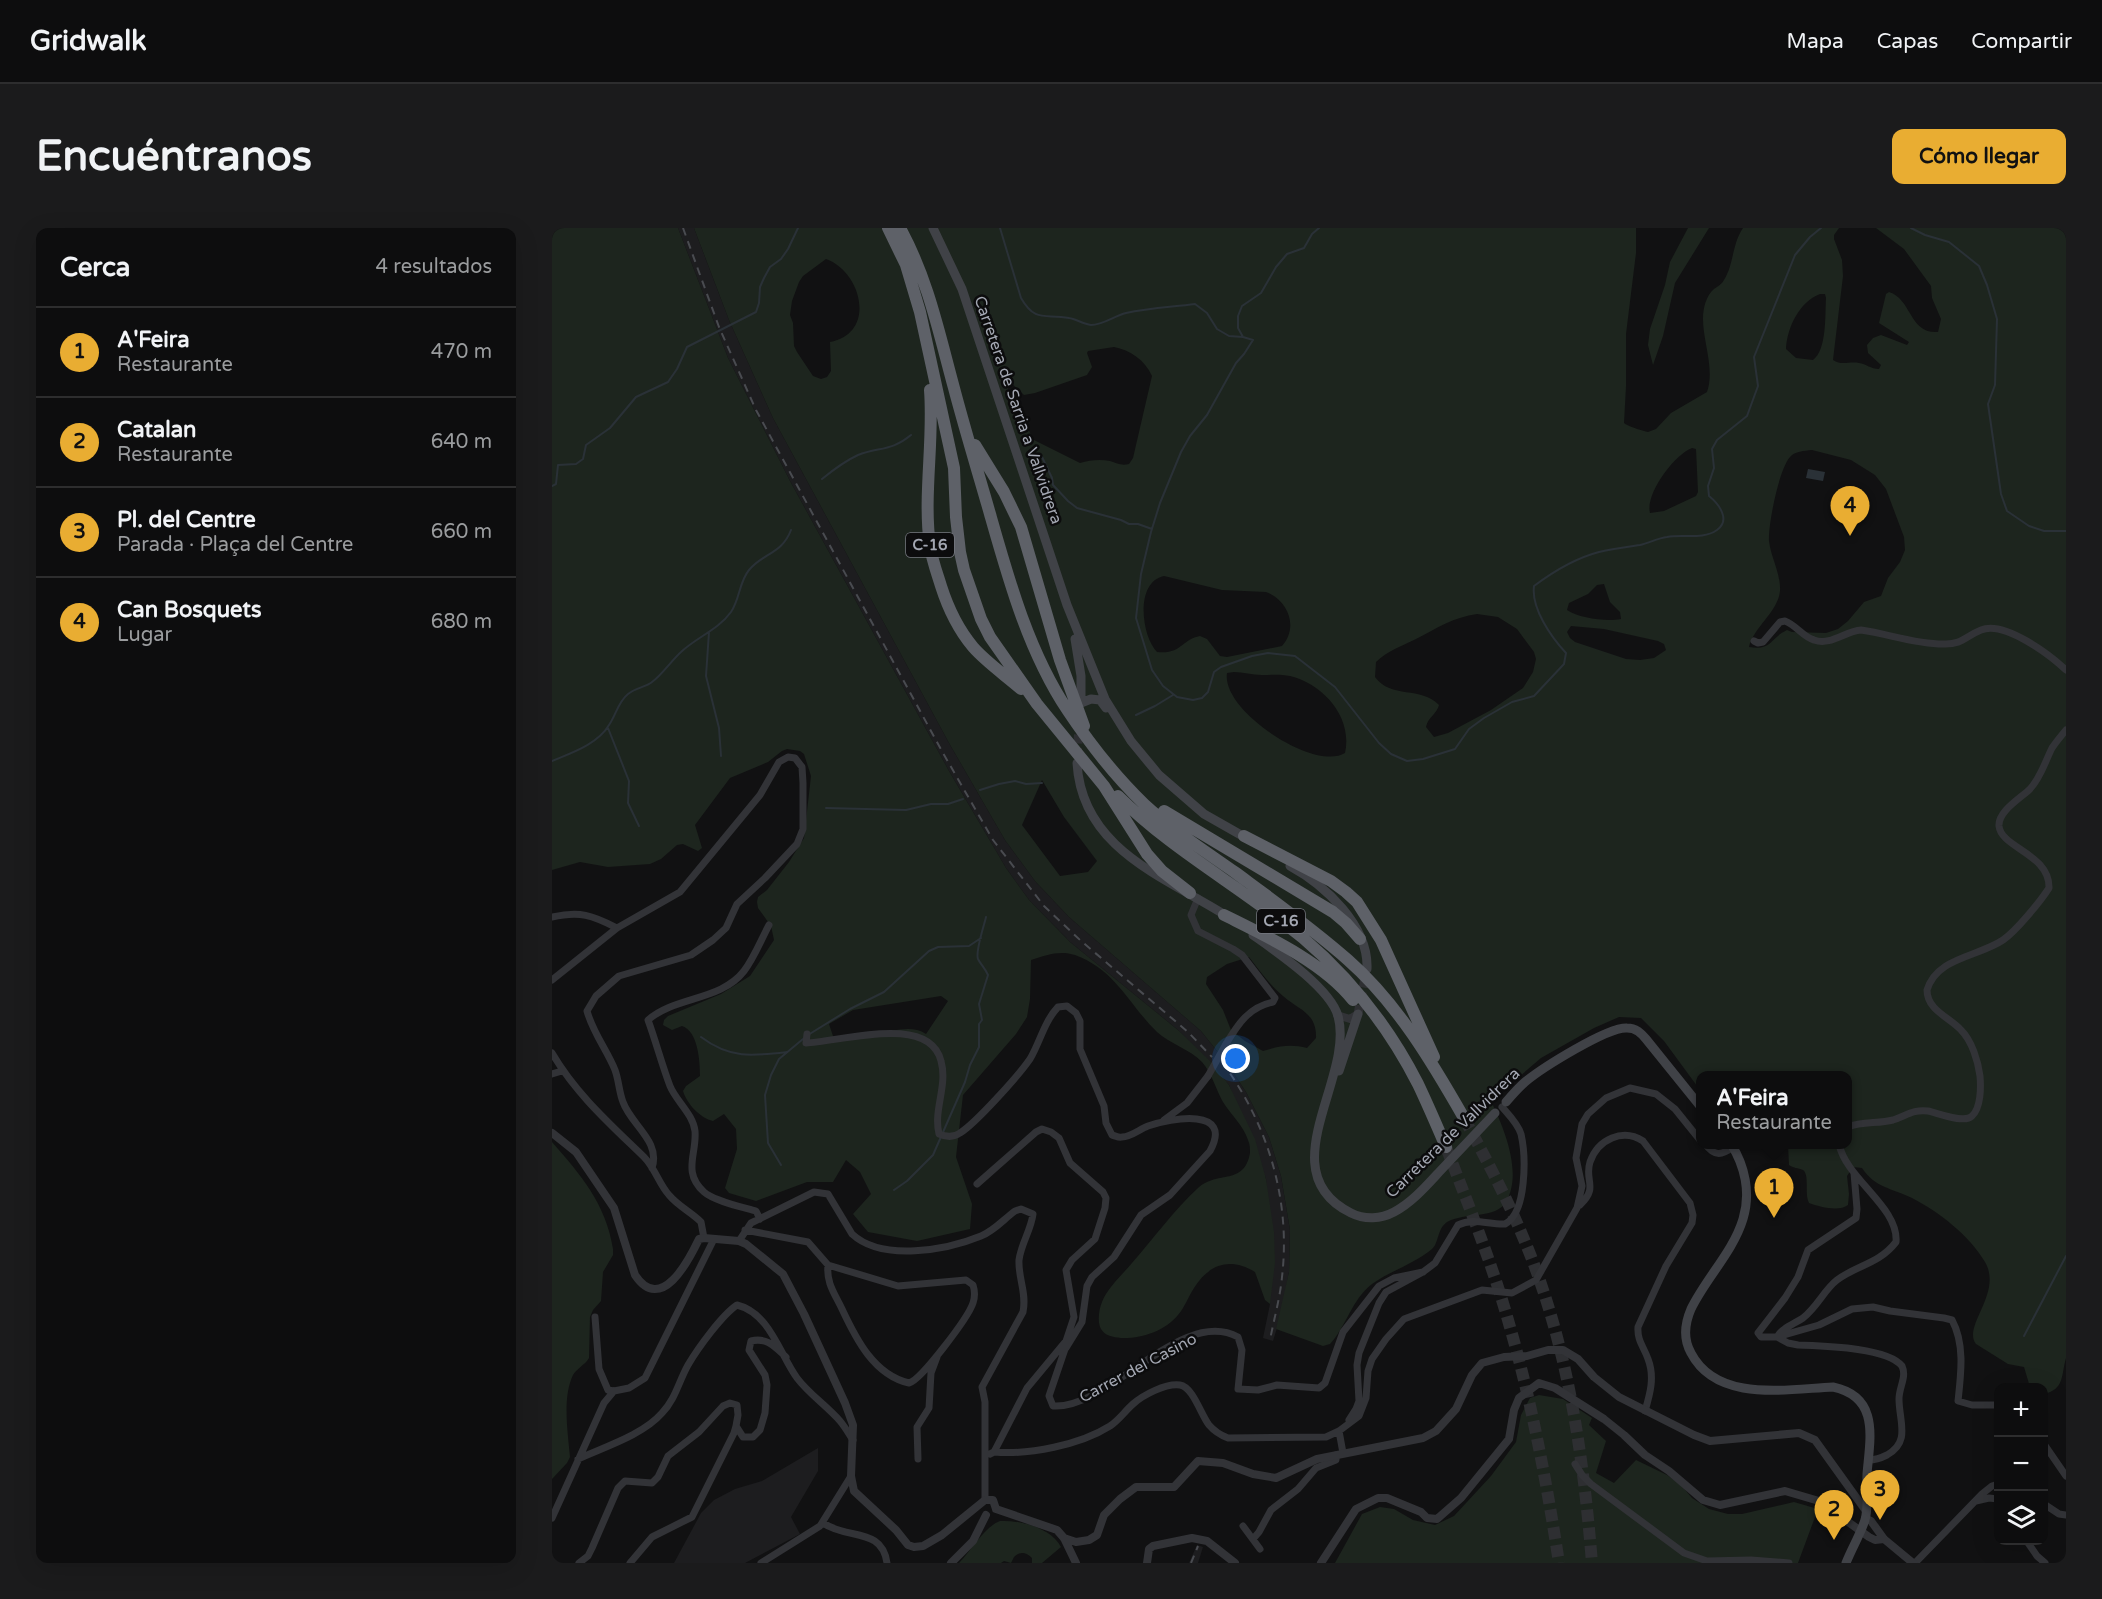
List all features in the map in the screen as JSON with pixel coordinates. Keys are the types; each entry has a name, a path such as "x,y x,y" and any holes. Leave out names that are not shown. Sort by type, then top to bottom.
{"highway":[{"name":"C-16","path":"888,228 915,291 954,468 956,517 964,570 976,606 990,637 1037,704 1096,774 1137,814 1171,842 1303,938 1333,966 1383,1026 1418,1084 1446,1147"},
{"name":"C-16","path":"900,228 931,297 1002,558 1031,638 1057,694 1105,761 1145,804 1198,847 1296,917 1350,961 1393,1006 1448,1089 1464,1118"},
{"name":"C-16","path":"927,347 932,425 929,536 936,570 948,606 962,634 974,648 1037,704"},
{"name":"C-16","path":"966,430 1022,527 1060,660 1090,742"},
{"path":"1105,761 1162,810 1333,912 1360,939"},
{"path":"1096,774 1150,859 1194,896"},
{"path":"1244,836 1330,881 1357,902 1381,940 1448,1089"},
{"path":"1224,915 1271,939 1316,967 1348,994 1379,1032 1427,1105"}],"main road":[{"name":"Carretera de Sarria a Vallvidrera","path":"933,228 962,289 1067,605"},
{"path":"1067,605 1079,657 1081,703 1091,699 1100,700 1148,763 1182,796 1212,819 1244,836 1316,884 1340,907 1355,928 1365,953 1367,969"},
{"path":"1067,605 1096,680 1120,726"},
{"path":"1077,763 1081,789 1088,807 1096,822 1114,844 1139,866 1194,896 1246,929 1306,976 1326,997 1337,1015"},
{"name":"Carretera de Vallvidrera","path":"1329,1095 1358,1014"},
{"name":"Carretera de Vallvidrera","path":"1337,1015 1339,1046 1329,1095 1314,1148 1316,1173 1326,1192 1336,1203 1349,1212 1367,1218 1390,1213 1407,1203 1523,1084 1548,1066 1608,1033 1626,1028 1636,1030 1696,1100"},
{"path":"1733,1149 1744,1173 1745,1212 1739,1232 1690,1311 1686,1330 1689,1349 1707,1371 1724,1382 1738,1387 1755,1390 1833,1387 1843,1389 1856,1398 1867,1412 1870,1430 1866,1515 1846,1563"}],"street":[{"path":"1754,641 1762,642 1780,622 1785,621 1816,641 1833,640 1854,630 1877,632 1908,640 1942,644 1960,643 1980,630 1994,628 2040,648 2066,670"},
{"path":"1852,1126 1890,1121 1915,1111 1964,1119 1975,1112 1980,1083 1976,1058 1961,1030 1929,1002 1926,990 1934,976 1950,963 1991,948 2006,939 2049,888 2047,875 2033,858 2008,840 1999,828 2003,813 2034,785 2053,746 2066,730"},
{"path":"552,980 617,928 680,892 760,795 779,762 788,757 795,758 802,767 803,783 803,829 797,843 737,904 726,928 713,940 691,956 619,976 596,996 587,1011 591,1024 615,1071 623,1104 652,1146 655,1161 652,1168"},
{"path":"807,1034 806,1043 871,1034 917,1035 930,1042 941,1060 943,1092 936,1122 939,1134 948,1137 960,1134 1005,1089 1028,1062 1049,1016 1058,1007 1067,1006 1076,1013 1080,1021 1080,1049 1104,1106 1106,1123 1113,1135 1122,1137 1161,1122 1187,1103 1208,1076 1238,1025 1251,1011 1263,1004 1273,1002 1275,998 1242,955 1198,931 1191,915 1194,896"},
{"path":"552,917 579,913 595,917 617,928"},
{"path":"760,1219 756,1211 711,1196 699,1186 690,1169 695,1132 693,1125 671,1089 648,1020 658,1011 725,987 744,972 769,925"},
{"name":"Carretera de Vallvidrera","path":"1337,1015 1350,1019 1358,1014"},
{"path":"552,1053 562,1071 598,1114 652,1168 659,1183 668,1194 679,1206 701,1222 704,1238"},
{"path":"552,1074 562,1071"},
{"path":"1577,1208 1582,1186 1576,1158 1582,1124 1588,1114 1606,1098 1630,1088 1656,1094 1675,1109 1696,1134"},
{"path":"1253,1539 1271,1510 1298,1489 1316,1468 1336,1460 1340,1454 1339,1431 1356,1409 1359,1401 1357,1365 1359,1353 1379,1302 1386,1292 1423,1272 1440,1256 1458,1225 1476,1221 1505,1224 1516,1215 1522,1197 1521,1139 1514,1120 1501,1107"},
{"path":"993,1452 1028,1388 1066,1345 1082,1322 1087,1286 1092,1277 1114,1257 1141,1215 1170,1195 1215,1143 1216,1133 1213,1124 1205,1119 1161,1122"},
{"path":"977,1184 1036,1132 1042,1130 1051,1132 1059,1138 1070,1162 1103,1192 1106,1198 1105,1208 1095,1239 1072,1260 1066,1270 1074,1317 1066,1345"},
{"path":"552,1133 576,1152 614,1208 635,1275 648,1289 658,1289 672,1281 689,1260 699,1239 704,1238 739,1241 746,1244 783,1274 845,1403 853,1425 851,1476 854,1491 896,1530 908,1545 923,1546 942,1535 983,1502 993,1500 996,1509"},
{"path":"985,1456 993,1452 1033,1451 1093,1435 1111,1425 1135,1402 1172,1385 1182,1385 1189,1390 1208,1424 1218,1434 1228,1438 1326,1437 1339,1431 1359,1416 1366,1398 1368,1371 1372,1359 1391,1332 1404,1319 1482,1290 1512,1293 1536,1280 1591,1188 1589,1173 1593,1155 1607,1141 1615,1136 1624,1135 1633,1135 1643,1141 1690,1203 1692,1209 1692,1223 1666,1266 1638,1327 1638,1335 1648,1356 1652,1379 1645,1411"},
{"path":"1708,1149 1713,1154 1718,1155 1729,1149"},
{"path":"1777,1337 1780,1332 1803,1318 1818,1304 1837,1280 1877,1260 1896,1242 1894,1227 1854,1173 1840,1149"},
{"path":"1854,1173 1856,1218 1808,1250 1798,1277 1758,1333 1766,1339 1777,1337 1819,1325 1852,1309 1874,1307 1952,1320 1958,1331 1960,1365 1958,1401 1972,1405 1994,1405"},
{"path":"739,1241 751,1223 814,1192 823,1192 832,1198 857,1239 884,1248 910,1252 981,1236 1015,1211 1022,1209 1033,1214 1030,1232 1019,1262 1025,1300 1023,1311 982,1387 985,1402 985,1456 981,1511 986,1515 992,1514 996,1509"},
{"path":"745,1230 808,1242 828,1265 892,1285 905,1286 961,1280 971,1282 975,1293 970,1310 915,1382 909,1383 891,1377 859,1344 827,1281 828,1265"},
{"path":"595,1317 599,1369 608,1390 629,1388 645,1378 714,1239"},
{"name":"Carrer del Casino","path":"1066,1345 1049,1396 1053,1406 1068,1405 1091,1395 1138,1365 1197,1334 1224,1331 1238,1337 1242,1350 1238,1389 1258,1390 1277,1385 1320,1388 1324,1383 1343,1332 1379,1286 1394,1278 1423,1272"},
{"path":"578,1459 642,1430 662,1414 689,1364 722,1319 737,1305 744,1306 762,1322 774,1336 797,1378 841,1422 853,1440"},
{"path":"1777,1337 1798,1345 1857,1348 1895,1359 1902,1366 1904,1376 1899,1399 1902,1437 1900,1444 1891,1453 1875,1460 1869,1460"},
{"path":"736,1426 743,1437 753,1437 760,1430 765,1413 767,1384 765,1375 749,1350 751,1341 759,1339 770,1342 786,1357"},
{"path":"1064,1538 1076,1542 1089,1540 1097,1535 1104,1515 1136,1487 1174,1487 1198,1461 1222,1463 1253,1474 1276,1478 1311,1461 1423,1438 1436,1431 1451,1416 1472,1375 1482,1363 1504,1357 1527,1356 1548,1350 1563,1350 1619,1397 1694,1436 1710,1441 1799,1433 1815,1440 1884,1539 1914,1563 1994,1485"},
{"path":"918,1459 917,1427 929,1408 931,1373 937,1355"},
{"path":"1321,1563 1356,1509 1378,1498 1387,1498 1421,1512 1427,1518 1437,1519 1448,1511 1509,1439 1514,1410 1519,1398 1539,1383 1555,1388 1604,1419 1645,1455 1669,1471 1703,1500 1720,1505 1785,1491 1819,1501 1875,1540 1884,1539"},
{"path":"552,1518 604,1403 614,1391"},
{"path":"579,1563 588,1556 618,1488 625,1481 652,1483 658,1477 668,1456 699,1432 723,1406 730,1403 737,1405 738,1415 734,1434 692,1517 652,1537 630,1563"},
{"path":"2048,1451 2066,1476"},
{"path":"1575,1464 1591,1484 1684,1553 1707,1561 1751,1560 1789,1563"},
{"path":"760,1563 823,1523 851,1476"},
{"path":"1976,1501 1994,1499"},
{"path":"2048,1508 2066,1515"},
{"path":"996,1509 1057,1530 1064,1538 1076,1563"},
{"path":"951,1563 973,1541 986,1515"},
{"path":"823,1523 838,1531 872,1538 881,1547 886,1563"},
{"path":"1243,1526 1260,1549"},
{"path":"1147,1563 1149,1549 1153,1546 1192,1538 1207,1541 1235,1563"},
{"path":"2029,1545 2045,1563"}],"shaded area":[{"path":"552,228 678,228 728,358 790,481 949,771 1006,868 1029,900 1070,942 1178,1030 1210,1061 1229,1085 1255,1139 1266,1179 1274,1232 1275,1263 1270,1304 1265,1300 1255,1272 1237,1265 1221,1265 1206,1273 1194,1288 1183,1309 1173,1321 1160,1330 1137,1337 1121,1338 1107,1335 1101,1329 1100,1308 1111,1286 1198,1188 1242,1170 1247,1163 1250,1148 1243,1130 1223,1102 1209,1071 1202,1062 1157,1032 1112,979 1075,955 1053,954 1031,960 1027,1017 1016,1034 963,1095 956,1157 972,1204 970,1229 917,1241 868,1232 853,1214 871,1194 860,1172 846,1160 833,1182 807,1182 756,1201 729,1193 725,1188 737,1149 736,1129 724,1114 713,1121 699,1114 688,1101 683,1091 700,1076 699,1055 695,1040 692,1034 682,1026 672,1030 663,1025 668,1016 721,994 750,976 774,940 771,926 758,908 757,902 758,897 767,890 789,862 804,838 811,776 804,754 800,751 787,749 768,762 730,778 695,825 702,848 698,851 683,844 677,845 661,859 650,864 608,867 580,862 552,870","holes":["941,996 948,1001 926,1034 908,1029 850,1035 834,1039 829,1024 853,1010"]},
{"path":"678,228 694,228 729,320 773,418 949,743 1005,840 1035,881 1069,917 1201,1031 1246,1092 1269,1137 1281,1176 1290,1230 1289,1272 1281,1315 1273,1341 1263,1338 1270,1304 1266,1179 1229,1085 1178,1030 1070,942 1029,900 1006,868 949,771 790,481 728,358"},
{"path":"694,228 1636,228 1636,253 1626,334 1624,423 1648,432 1656,429 1671,413 1707,392 1710,374 1704,328 1704,307 1709,295 1722,283 1727,274 1739,234 1743,228 1839,228 1834,239 1842,260 1843,276 1833,360 1839,363 1859,363 1879,369 1881,365 1868,353 1867,345 1873,338 1881,335 1907,345 1909,342 1879,323 1886,294 1889,292 1897,296 1921,328 1938,332 1941,319 1932,298 1931,286 1904,249 1876,228 2066,228 2066,1358 2059,1385 2048,1393 2048,1383 2029,1383 2024,1367 2008,1364 1976,1344 1973,1337 1974,1328 1986,1297 1989,1274 1985,1262 1971,1243 1943,1217 1912,1198 1878,1184 1862,1168 1853,1167 1847,1176 1848,1205 1835,1208 1809,1203 1805,1172 1789,1165 1788,1149 1852,1149 1852,1071 1696,1071 1696,1085 1664,1041 1641,1018 1619,1017 1594,1028 1541,1058 1491,1101 1506,1137 1512,1164 1511,1190 1501,1207 1488,1213 1447,1222 1441,1228 1432,1249 1418,1259 1379,1279 1365,1290 1330,1344 1323,1346 1276,1329 1289,1272 1290,1230 1281,1176 1269,1137 1246,1092 1201,1031 1069,917 1035,881 1005,840 949,743 773,418 729,320","holes":["826,259 848,276 859,302 859,315 854,327 845,336 830,342 831,371 827,377 821,379 813,376 794,346 793,323 790,315 799,282 803,276","1820,294 1825,294 1826,298 1821,348 1813,360 1796,358 1786,349 1792,324 1800,309","1114,347 1126,351 1145,365 1152,376 1133,458 1129,464 1099,460 1080,463 1034,440 1004,379 1024,395 1035,393 1087,375 1092,367 1088,351","1692,448 1696,449 1698,492 1696,496 1664,511 1650,513 1656,486 1669,467","1812,450 1851,460 1875,475 1886,489 1904,537 1905,550 1900,562 1888,578 1881,596 1864,602 1838,629 1826,633 1787,630 1767,645 1757,648 1749,647 1755,633 1775,606 1780,591 1769,533 1778,485 1786,463 1797,452","1164,576 1222,590 1266,592 1280,601 1289,615 1290,631 1287,639 1282,646 1227,657 1220,656 1207,639 1200,636 1171,651 1157,652 1147,634 1144,610 1148,588 1155,580","1604,584 1610,602 1620,612 1621,619 1593,619 1567,610 1569,603 1588,594 1597,585","1477,614 1498,617 1517,629 1534,652 1536,659 1533,672 1523,688 1491,710 1448,733 1434,737 1426,727 1439,705 1424,696 1398,691 1382,684 1375,677 1376,662 1390,652 1438,627 1453,620","1571,626 1604,629 1658,641 1664,644 1666,650 1654,658 1626,659 1575,642 1567,632","1227,673 1290,676 1314,686 1333,704 1340,715 1346,740 1345,753 1331,757 1313,754 1272,734 1239,704 1229,688","1042,780 1064,817 1097,861 1088,872 1060,876 1022,825","1249,957 1278,992 1310,1017 1314,1023 1316,1038 1307,1048 1285,1046 1263,1051 1231,1030 1223,1010 1206,984 1207,977 1227,964"]},
{"path":"1688,228 1709,228 1675,283 1663,336 1653,365 1648,345 1650,329 1670,262"},
{"path":"1808,469 1825,472 1823,481 1806,478"},
{"path":"552,1142 591,1191 605,1218 613,1255 603,1272 601,1301 590,1317 589,1358 573,1375 570,1384 567,1416 570,1457 552,1479"},
{"path":"1539,1395 1563,1399 1592,1418 1589,1425 1606,1441 1596,1473 1614,1483 1636,1460 1667,1475 1681,1485 1692,1498 1709,1509 1728,1514 1742,1514 1794,1502 1818,1509 1798,1563 1335,1563 1362,1514 1380,1507 1394,1509 1413,1520 1435,1525 1454,1516 1491,1476 1516,1442 1521,1415 1530,1398"},
{"path":"818,1448 818,1471 791,1517 800,1534 745,1563 674,1563 701,1513 714,1500 735,1489 762,1481"},
{"path":"1000,1521 1035,1526 1050,1535 1061,1547 1042,1563 1032,1563 1032,1558 1023,1553 1016,1555 1011,1563 1004,1561 1001,1563 959,1563 984,1533"},
{"path":"1197,1545 1203,1547 1198,1563 1189,1563"}],"waterway":[{"path":"552,486 556,484 558,465 576,464 583,459 586,445 610,428 636,397 668,382 687,347 756,312 760,287 764,278 770,267 781,259 788,249 798,228"},
{"path":"1000,228 1021,298 1026,306 1037,314 1069,318 1091,325 1100,324 1126,313 1195,304 1207,313 1217,329 1229,336 1253,340 1236,363 1207,415 1190,436 1181,452 1151,532 1141,574 1136,618 1152,670 1163,686 1177,697 1193,700 1202,698 1208,692 1214,672 1221,667 1268,653 1295,656 1335,687 1379,743 1391,754 1407,761 1423,759 1455,749 1469,729 1512,702 1534,696 1564,664 1566,653 1548,631 1539,613 1534,586 1565,566 1590,555 1673,536 1706,535 1721,526 1722,512 1709,496 1708,486 1714,468 1712,449 1717,440 1747,416 1758,386 1754,357 1795,255 1821,228"},
{"path":"1243,337 1238,328 1238,316 1242,306 1261,293 1276,267 1287,254 1304,248 1312,234 1319,228"},
{"path":"1911,228 1949,242 1979,266 1987,285 1997,319 1995,385 1988,404 2001,494 2007,511 2029,526 2044,531 2066,531"},
{"path":"822,479 853,457 898,444 911,435"},
{"path":"1035,455 1042,457 1053,485 1077,508 1152,529"},
{"path":"552,761 598,738 628,694 652,682 681,652 726,618 734,607 743,580 749,570 783,544 791,530"},
{"path":"709,632 706,676 719,728 721,756"},
{"path":"1136,715 1173,695"},
{"path":"608,728 629,781 628,803 639,826"},
{"path":"980,790 1015,781 1026,784 1042,783"},
{"path":"826,808 906,810 931,804 948,804 963,799"},
{"path":"894,1190 907,1181 933,1155 979,1047 979,1024 982,1020 979,1004 988,975 977,956 986,917"},
{"path":"808,1035 850,1009 884,992 929,951 938,947 969,946 981,938"},
{"path":"701,1037 722,1049 742,1054 787,1052"},
{"path":"781,1165 768,1143 765,1095 779,1059 803,1039"},
{"path":"2024,1336 2066,1256"}],"tunnel":[{"path":"1077,757 1079,726"},
{"path":"1358,1014 1366,973"},
{"path":"1464,1118 1516,1222 1551,1316 1562,1356 1578,1438 1592,1563"},
{"path":"1446,1147 1488,1259 1518,1356 1538,1444 1559,1563"}],"railway":[{"path":"683,228 719,327 756,410 993,840 1044,906 1080,940 1188,1032 1212,1057"},
{"path":"1222,1062 1238,1086 1264,1137 1279,1191 1284,1248 1281,1285 1270,1340"},
{"path":"1191,1563 1198,1546"}],"place":[{"name":"Can Bosquets","path":"1850,536"},
{"name":"A'Feira","path":"1774,1218"},
{"name":"Pl. del Centre","path":"1880,1520"},
{"name":"Catalan","path":"1834,1540"}]}
